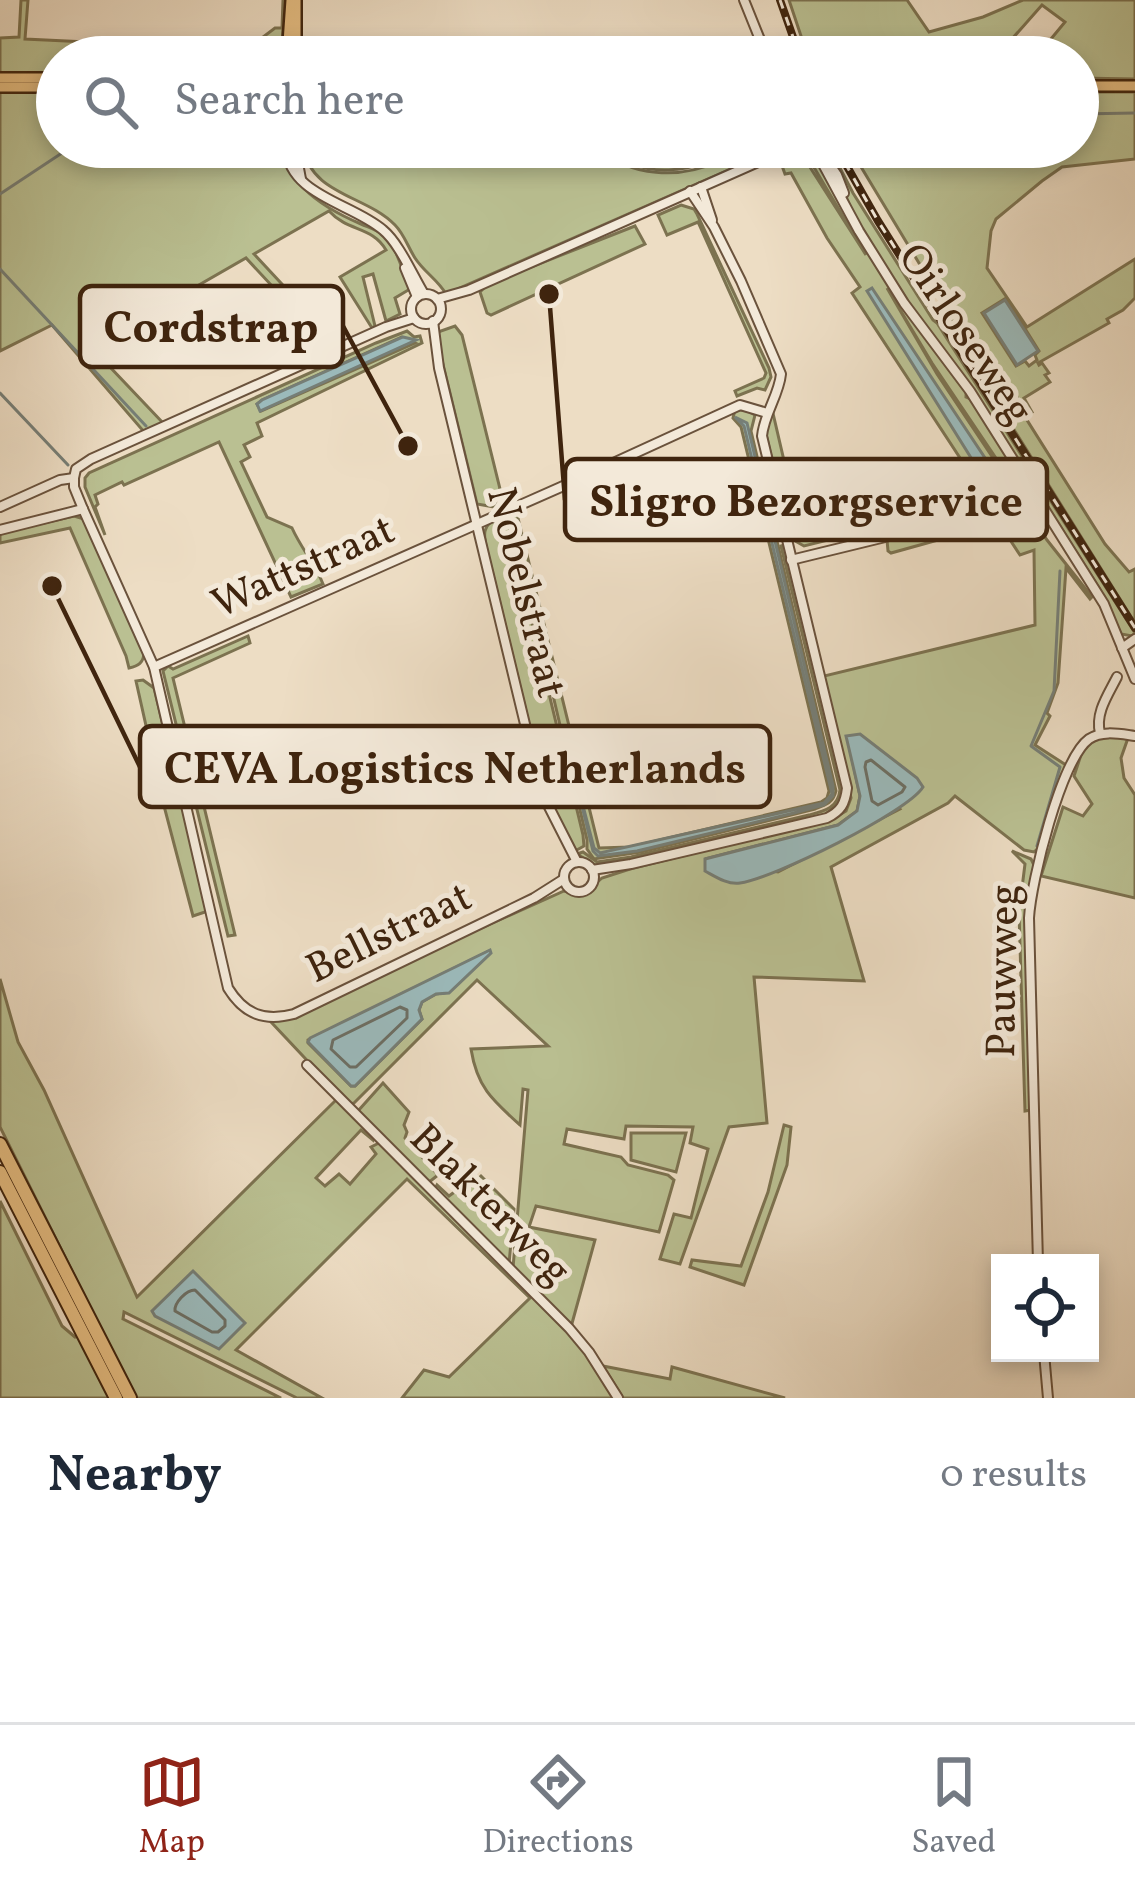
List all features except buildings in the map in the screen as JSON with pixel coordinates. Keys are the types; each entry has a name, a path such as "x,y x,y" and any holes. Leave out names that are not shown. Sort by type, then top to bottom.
{"highway":[{"path":"0,1144 130,1398"},
{"path":"0,1172 116,1398"}],"main road":[{"path":"289,36 293,0"},
{"path":"293,0 295,36"},
{"path":"0,78 36,81"},
{"path":"0,87 36,84"},
{"path":"1099,86 1135,86"}],"street":[{"path":"744,0 759,36"},
{"path":"297,168 301,180 317,192 383,229 420,296 438,303 744,168"},
{"name":"Oirloseweg","path":"825,168 904,303 970,391 1104,604 1135,679"},
{"name":"Oirloseweg","path":"832,168 849,212"},
{"path":"701,187 714,227"},
{"path":"593,874 826,818 842,807 847,788 762,436 782,374 742,281 690,191"},
{"path":"154,667 74,487 76,469 412,314 420,296"},
{"path":"412,314 429,322 438,316 438,303"},
{"name":"Nobelstraat","path":"429,322 538,778 573,864"},
{"name":"Wattstraat","path":"154,667 740,405 768,413"},
{"path":"0,507 74,478"},
{"path":"791,560 996,510 1030,488"},
{"path":"0,530 83,509"},
{"path":"1123,648 1135,639"},
{"name":"Bellstraat","path":"154,667 228,988 243,1008 269,1018 294,1014 566,883"},
{"path":"1118,677 1097,722 1100,733 1135,736"},
{"name":"Pauwweg","path":"1038,1254 1030,900 1039,857 1066,779 1081,746 1100,733"},
{"path":"573,864 586,864 593,874 586,890 574,891 566,883 573,864"},
{"name":"Blakterweg","path":"307,1065 569,1328 618,1398"},
{"path":"1045,1362 1048,1398"}],"green space":[{"path":"21,0 28,0 25,39 36,40 36,75 0,75 0,38 19,37"},
{"path":"285,0 282,36 264,36 282,28"},
{"path":"789,0 907,0 929,32 1023,0 1135,0 1135,79 1099,78 1099,36 1053,36 1065,22 1042,5 1015,36 801,36"},
{"path":"0,90 36,90 36,168 290,168 311,195 386,237 410,289 395,298 400,314 386,321 373,274 363,277 372,328 340,277 386,250 374,237 329,211 254,254 334,340 327,345 246,258 91,347 164,424 145,433 52,325 0,351"},
{"path":"1099,92 1135,92 1135,159 1099,163"},
{"path":"312,168 634,168 672,173 733,168 446,294 395,225"},
{"path":"783,168 810,168 866,255 814,168 823,168 887,281 1025,482 1018,491 887,288 937,374 1013,488 995,499 804,546 790,538 766,434 772,409 802,538 950,507 981,490 852,293 860,287 791,173 785,174"},
{"path":"840,168 1135,633 1132,636 1121,634 1099,588 998,429 872,246 835,171"},
{"path":"862,168 1061,168 996,219 991,231 987,268 1027,327 1135,259 1135,298 1107,319 1109,323 1038,363 1049,373 1045,375 1050,382 1024,398 1032,412 1028,414 998,374 1105,544 1129,572 1135,569 1135,623 1003,412","holes":["1006,298 1039,351 1037,360 1029,366 1025,361 1016,366 982,313"]},
{"path":"681,205 697,214 769,368 765,390 757,388 737,396 735,391 766,373 698,222 667,235 658,215"},
{"path":"635,226 645,244 487,313 480,292 488,284"},
{"path":"455,326 462,335 500,489 494,507 477,504 441,356 438,332"},
{"path":"407,331 420,336 422,343 257,423 262,436 244,445 250,457 241,462 267,517 292,528 323,584 291,597 219,442 95,495 105,535 85,487 89,473","holes":["402,337 415,343 261,411 257,404"]},
{"path":"735,410 755,415 751,431 836,791 831,801 815,809 594,859 587,849 512,521 502,516 516,510 599,848 630,847 827,798 741,427 733,418"},
{"path":"1021,500 1092,597 1066,568 1058,683 1047,713 1050,716 1035,745 1066,765 1039,848 1024,850 955,796 831,867 864,981 754,977 767,1123 729,1127 680,1264 660,1259 674,1214 691,1218 708,1149 690,1143 693,1127 626,1126 624,1139 567,1129 564,1144 621,1157 628,1165 674,1180 659,1232 536,1206 529,1227 595,1240 571,1327 513,1268 528,1090 523,1089 520,1125 487,1092 471,1049 548,1046 477,980 349,1105 271,1022 564,891 585,893 602,878 630,869 834,818 846,811 851,798 824,676 1035,625 1034,550 1020,555 999,523 891,553 887,540","holes":["847,736 900,809 778,872 705,859 838,825 857,811 860,796","489,951 449,992 422,1002 422,1019 355,1086 308,1043"]},
{"path":"74,516 84,519 144,652 135,666 129,668 70,528 0,543 0,533"},
{"path":"499,517 508,523 583,835 584,846 575,851 545,790 486,544 487,527"},
{"path":"784,545 843,789 839,805 824,815 636,860 595,865 577,854 583,852 597,862 631,857 815,814 837,801 840,790"},
{"path":"248,636 250,643 173,678 235,935 228,936 163,671"},
{"path":"136,681 154,688 208,911 193,916"},
{"path":"1097,736 1128,738 1121,758 1124,778 1135,795 1135,898 1041,876 1063,807 1083,816 1092,804 1074,776 1082,752"},
{"path":"1012,851 1034,865 1029,901 1032,1110 1025,1111 1019,912 1025,864"},
{"path":"0,979 18,1042 137,1297 337,1099 373,1140 361,1130 316,1178 325,1186 339,1174 350,1184 376,1154 371,1147 381,1142 563,1325 614,1398 402,1398 424,1370 449,1377 530,1298 407,1179 236,1350 322,1398 297,1398 124,1312 123,1319 281,1398 0,1398 0,1201 62,1326 75,1337 102,1331 0,1127"},
{"path":"383,1083 409,1112 405,1138 438,1175 428,1183 358,1111"},
{"path":"784,1125 791,1127 787,1165 744,1285 690,1267 692,1260 741,1266 768,1192"},
{"path":"631,1133 686,1133 676,1172 631,1160"},
{"path":"481,1176 514,1209 509,1264 435,1189 437,1185 449,1196 460,1188 465,1192"},
{"path":"603,1366 670,1379 672,1367 785,1398 623,1398"}],"water":[{"path":"872,288 1003,485 993,493 867,291"},
{"path":"1005,300 1038,351 1017,365 984,313"},
{"path":"403,337 416,340 260,411 257,404 262,400"},
{"path":"735,417 747,423 833,796 824,805 794,813 598,856 593,851 565,737 594,848 600,853 824,803 832,794 744,426"},
{"path":"860,734 917,778 923,787 912,798 838,843 756,879 731,883 705,871 705,859 838,825 857,811 860,796 846,736"},
{"path":"490,950 449,993 422,1002 422,1019 355,1086 308,1042 310,1038"},
{"path":"193,1271 245,1323 219,1349 152,1311"}],"waterway":[{"path":"1099,114 1135,113"},
{"path":"0,194 39,168"},
{"path":"0,269 146,426"},
{"path":"0,393 68,465"},
{"path":"1037,846 1060,767 1031,746 1054,691 1060,571"}],"railway":[{"path":"780,0 793,36"},
{"path":"848,168 1135,628"}],"place":[{"name":"Sligro Bezorgservice","path":"549,294"},
{"name":"Cordstrap","path":"408,446"},
{"name":"CEVA Logistics Netherlands","path":"52,586"}]}
